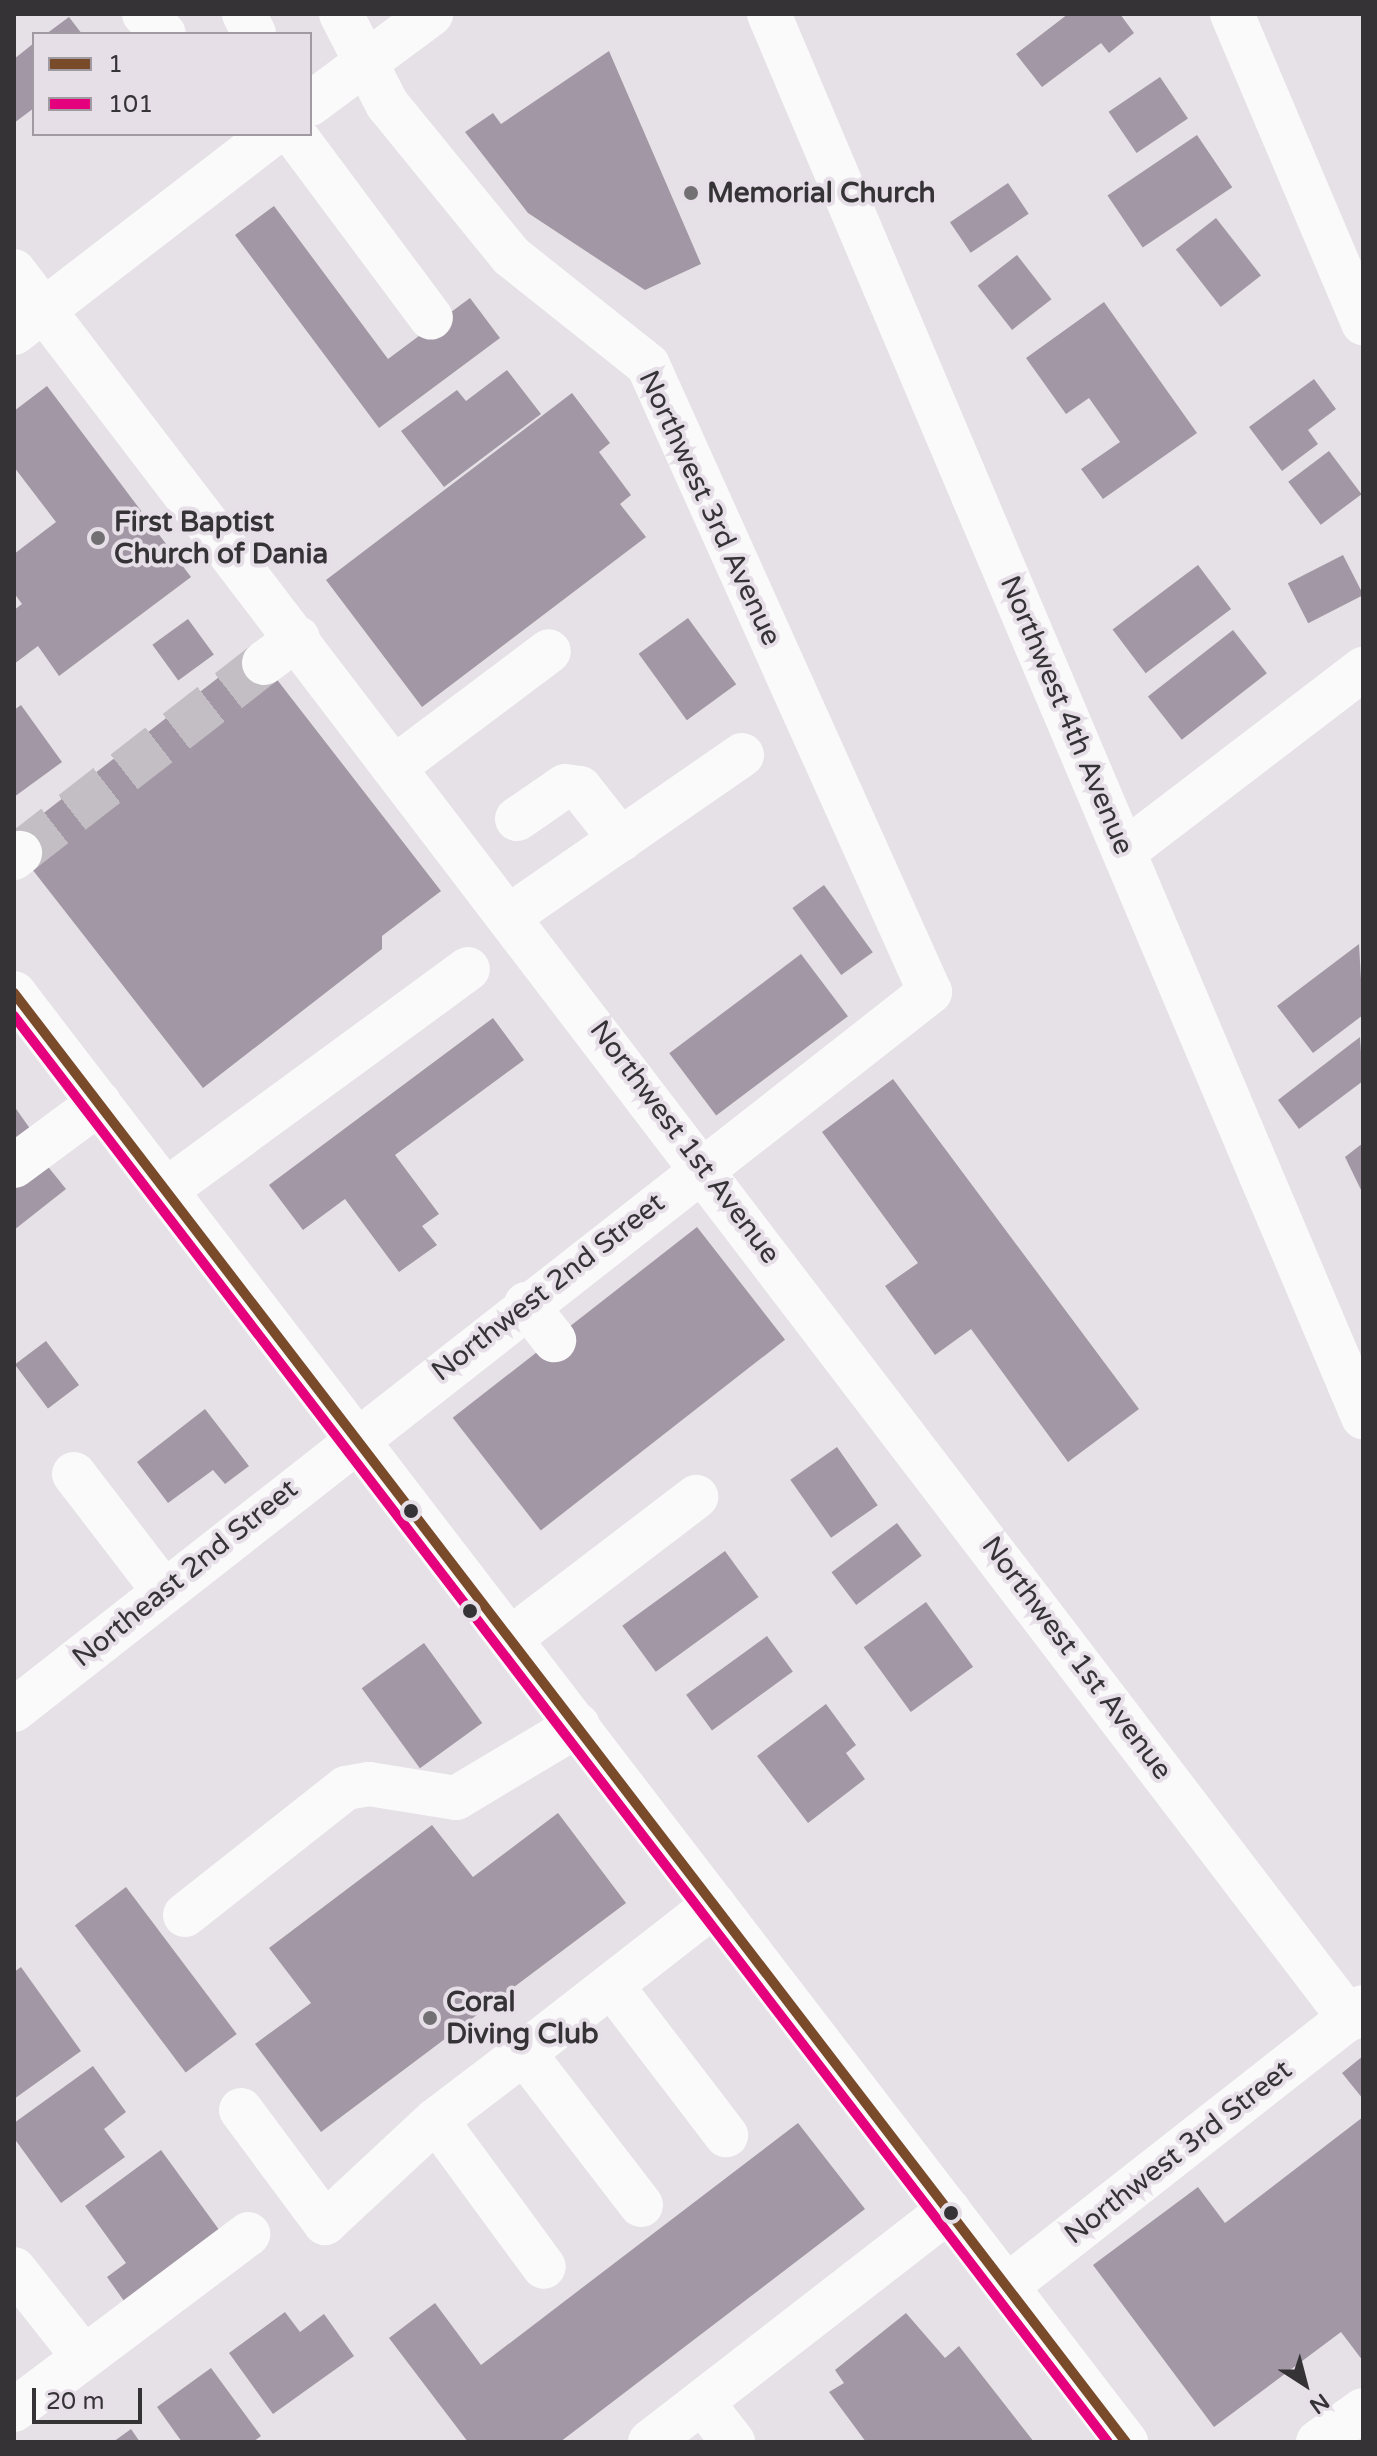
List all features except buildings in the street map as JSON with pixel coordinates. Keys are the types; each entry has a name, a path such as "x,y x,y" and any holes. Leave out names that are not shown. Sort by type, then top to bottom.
{"street":[{"path":"144,14 162,32"},
{"path":"244,14 253,32"},
{"name":"Northwest 3rd Avenue","path":"341,14 387,104 511,256 648,365 930,992"},
{"path":"312,102 431,14"},
{"name":"Northwest 4th Avenue","path":"769,14 1363,1417"},
{"path":"1232,14 1363,323"},
{"path":"29,321 269,136"},
{"path":"295,136 431,318"},
{"name":"Northwest 1st Avenue","path":"14,271 29,321 281,650 396,766 1356,2013"},
{"path":"396,766 549,651"},
{"path":"1125,851 1363,669"},
{"path":"511,915 742,755"},
{"path":"517,819 565,786 580,788 621,840"},
{"path":"166,1190 468,969"},
{"name":"Northwest 2nd Street","path":"356,1436 930,992"},
{"path":"14,993 1126,2442"},
{"path":"14,1166 99,1103"},
{"path":"526,1304 554,1340"},
{"name":"Northeast 2nd Street","path":"20,1691 163,1590 356,1436"},
{"path":"74,1474 163,1590"},
{"path":"511,1638 696,1497"},
{"path":"185,1915 346,1788 369,1784 456,1798 578,1725"},
{"path":"241,2110 325,2223 436,2120 714,1905"},
{"path":"612,1986 726,2135"},
{"name":"Northwest 3rd Street","path":"1007,2286 1356,2013"},
{"path":"524,2053 641,2205"},
{"path":"436,2120 544,2267"},
{"path":"650,2442 949,2210"},
{"path":"14,2410 248,2234"},
{"path":"14,2269 83,2356"},
{"path":"702,2402 733,2442"},
{"path":"1318,2442 1363,2410"}],"tunnel":[{"path":"20,853 264,663"}],"transit line":[{"name":"1","path":"14,993 1126,2442"},
{"name":"101","path":"14,1016 1108,2442"}],"place":[{"name":"Memorial Church","path":"691,193"},
{"name":"First Baptist Church of Dania","path":"98,538"},
{"name":"Coral Diving Club","path":"430,2018"}]}
